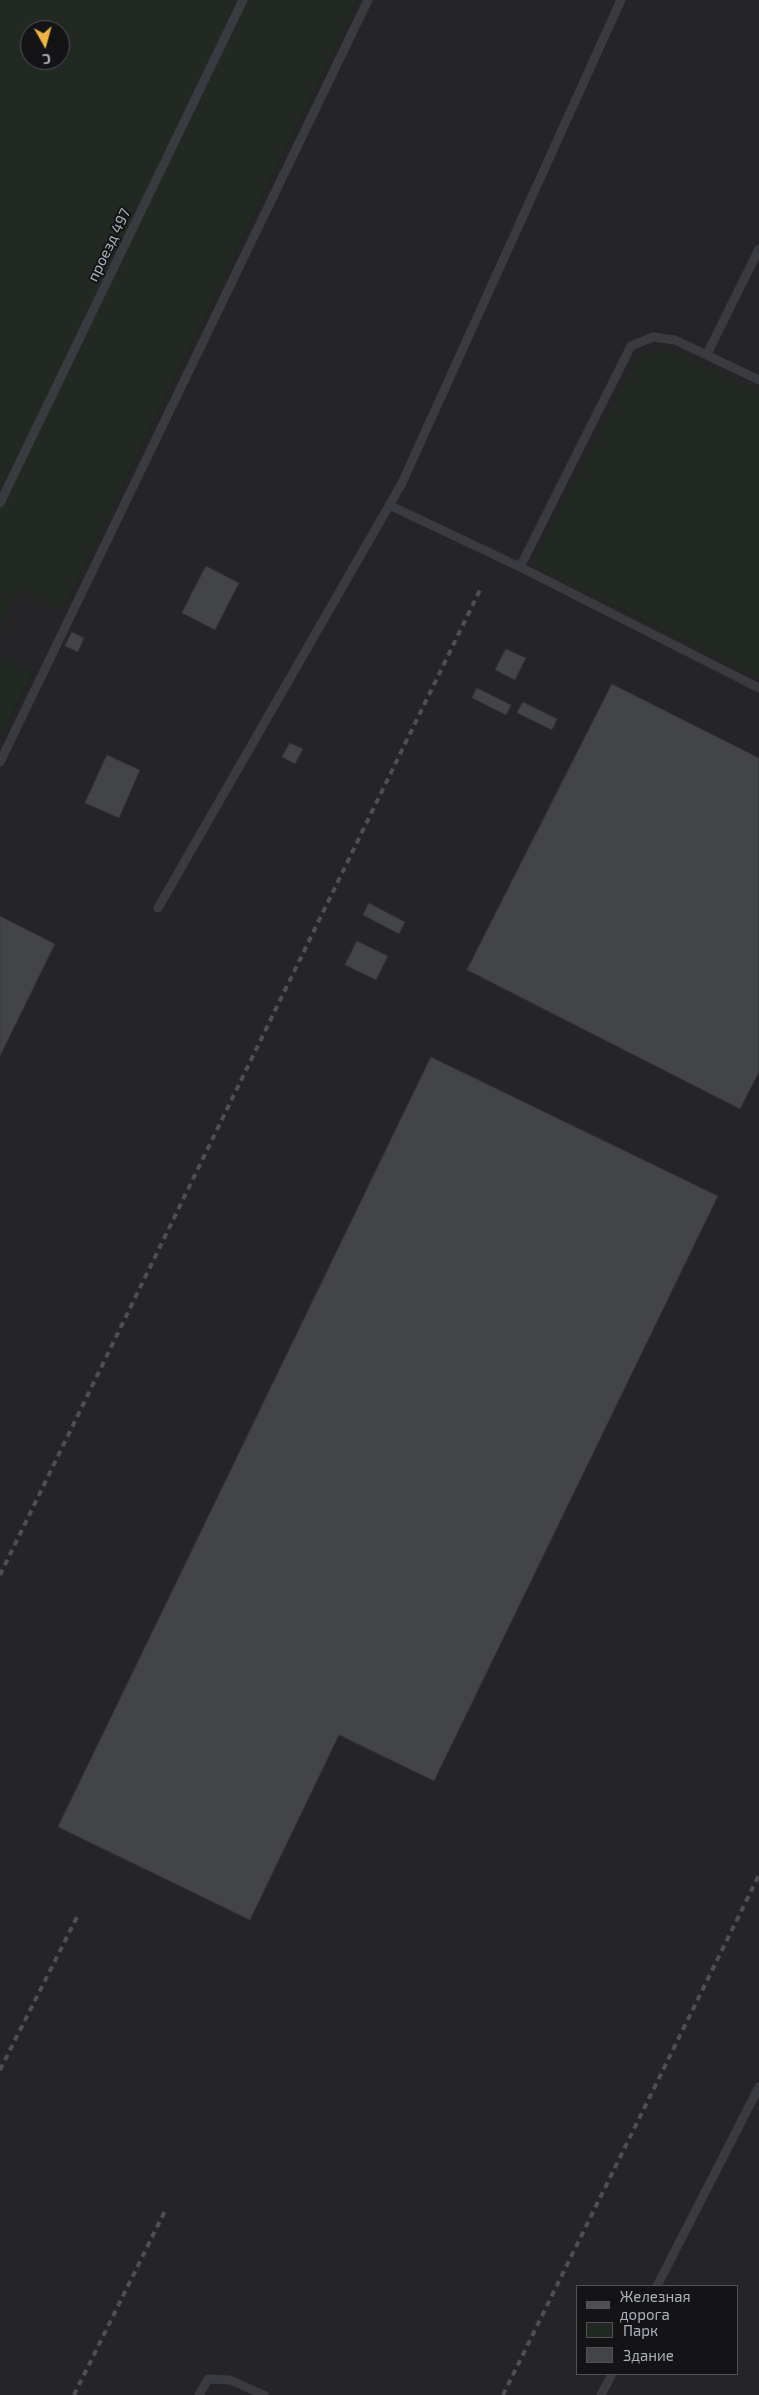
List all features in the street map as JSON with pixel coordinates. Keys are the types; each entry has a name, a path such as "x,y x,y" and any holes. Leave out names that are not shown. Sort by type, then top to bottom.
{"lane":[{"name":"проезд 497","path":"0,502 243,0"},
{"path":"0,762 368,0"},
{"path":"158,908 402,483 621,0"},
{"path":"707,354 759,249"},
{"path":"520,567 631,346 653,337 675,340 759,380"},
{"path":"389,505 520,567 759,688"},
{"path":"658,2285 759,2087"},
{"path":"601,2395 611,2375"},
{"path":"200,2395 208,2378 230,2380 264,2395"}],"shaded area":[{"path":"358,0 759,0 759,2395 0,2395 0,739 33,674 0,658 0,630 17,588 63,609"}],"green space":[{"path":"0,0 358,0 63,609 17,589 0,630"},
{"path":"674,351 759,392 759,677 538,567 535,558 635,364 649,352"},
{"path":"0,658 33,673 0,739"}],"building":[{"path":"206,566 239,583 215,630 182,613"},
{"path":"72,632 84,638 78,652 65,646"},
{"path":"506,649 526,658 515,680 495,670"},
{"path":"612,684 759,758 759,1072 740,1109 467,970"},
{"path":"477,688 511,705 506,715 472,698"},
{"path":"523,702 557,719 552,730 517,713"},
{"path":"290,743 303,749 295,764 282,757"},
{"path":"107,755 140,770 119,818 85,803"},
{"path":"369,903 405,922 399,934 363,915"},
{"path":"0,916 55,944 0,1056"},
{"path":"357,941 388,956 376,980 345,965"},
{"path":"431,1057 718,1196 434,1781 339,1735 250,1920 58,1827"}],"railway":[{"path":"0,1575 480,590"},
{"path":"503,2395 759,1875"},
{"path":"0,2070 79,1913"},
{"path":"74,2395 165,2211"}]}
